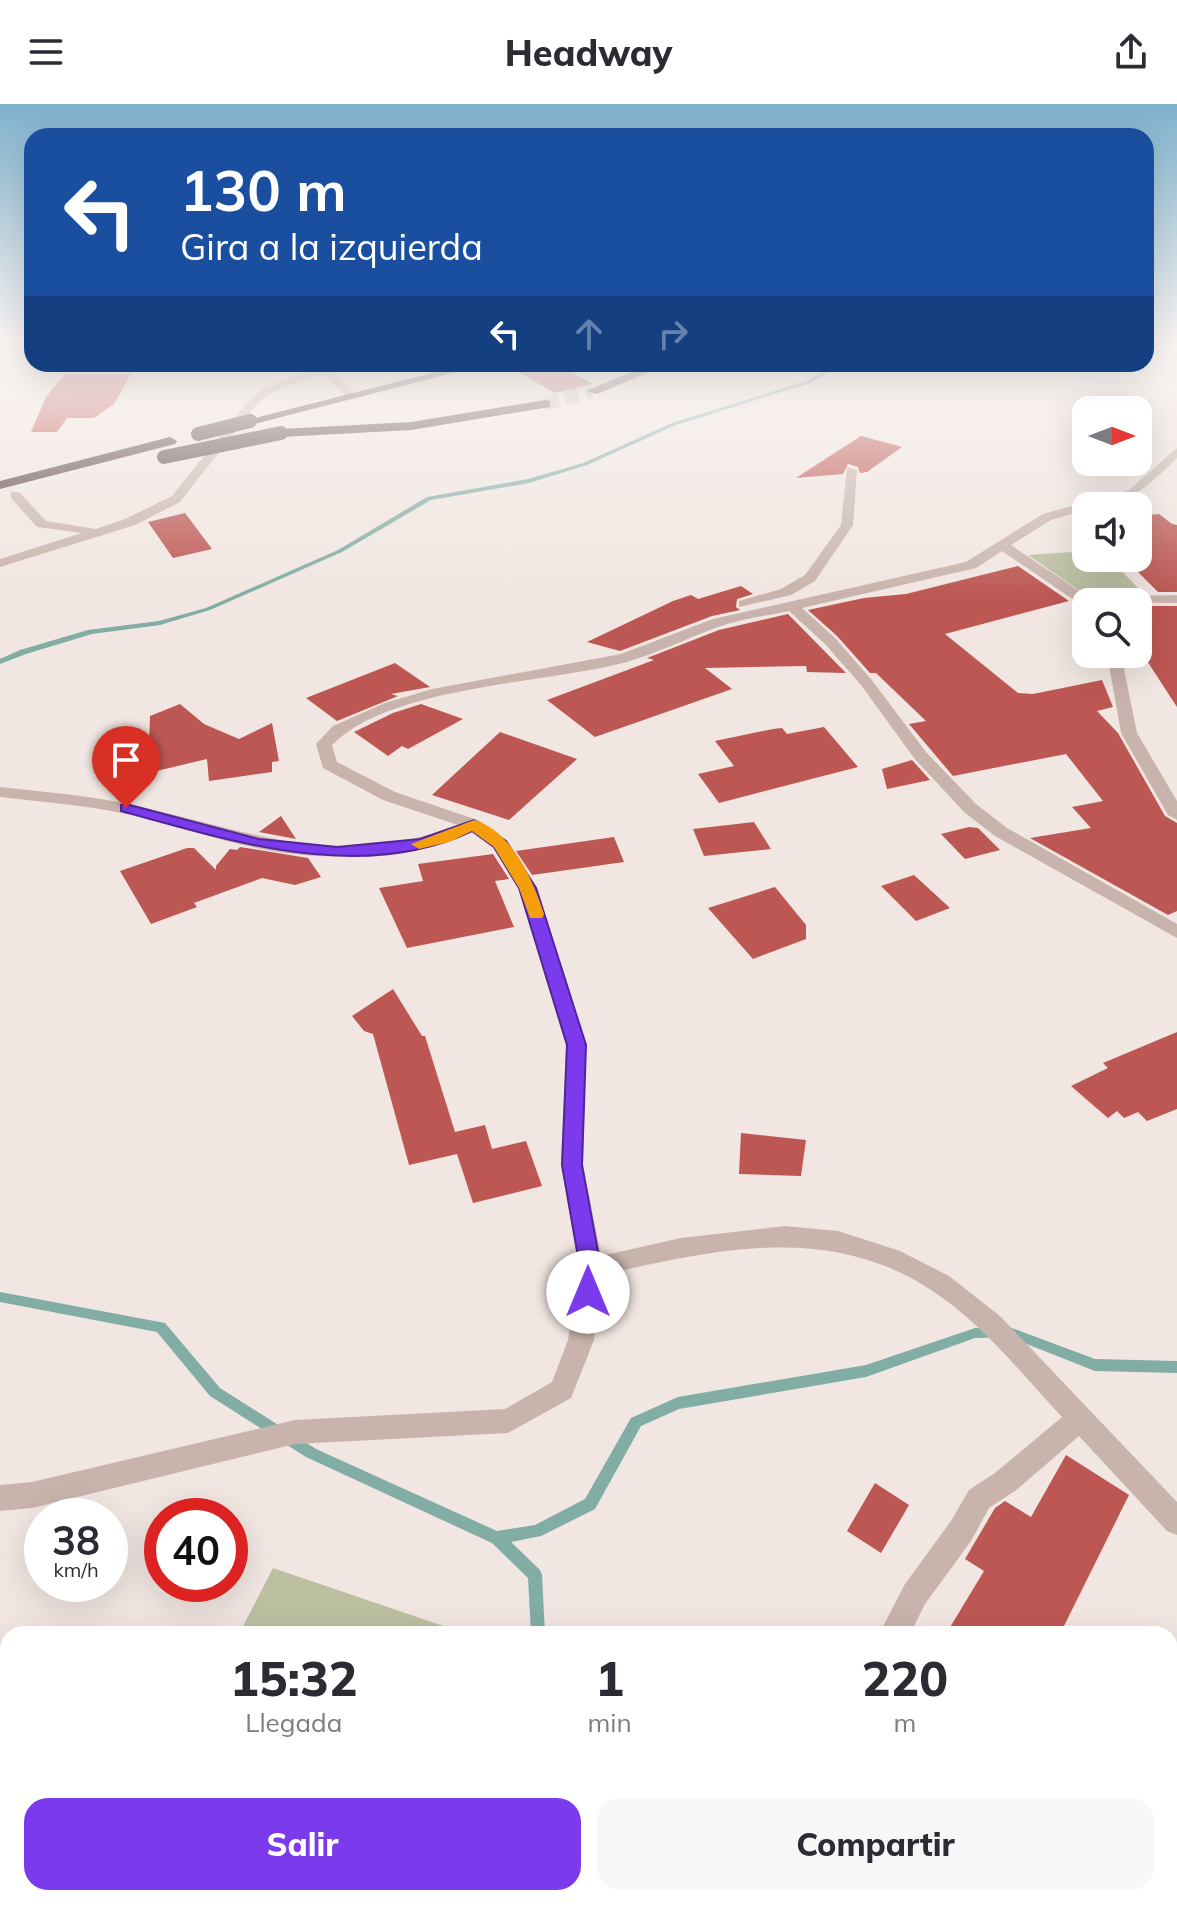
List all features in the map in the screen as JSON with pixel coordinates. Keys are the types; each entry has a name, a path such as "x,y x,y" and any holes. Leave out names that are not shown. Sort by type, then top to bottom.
{"highway":[{"path":"0,485 230,426"},
{"path":"7,497 164,457 281,433 409,426"}],"street":[{"path":"0,563 130,522 176,499 234,426"},
{"path":"0,1498 32,1495 295,1432 508,1421 562,1390 581,1340 591,1268 572,1165 576,1045 528,888 500,844 474,825 389,796 329,765 324,744 339,729 437,692 624,658 718,622 971,565 1054,514 1133,493 1159,465 1177,452"},
{"path":"718,622 721,611 786,592 810,578 847,525 851,470"},
{"path":"7,497 42,524 106,530"},
{"path":"25,555 42,524"},
{"path":"1003,546 1072,592"},
{"path":"1152,600 1177,599"},
{"path":"792,606 857,671 920,755 970,808 1001,832 1176,930"},
{"path":"1117,668 1129,733 1177,815"},
{"path":"0,792 126,808 259,844 337,852 420,844 443,839 474,825"},
{"path":"591,1268 681,1248 770,1237 838,1241 892,1258 940,1283 998,1331 1177,1522"},
{"path":"898,1626 915,1594 961,1531 979,1499 1005,1482 1080,1418"}],"green space":[{"path":"1072,552 1072,572 1123,572 1138,588 1076,588 1028,555"},
{"path":"273,1568 443,1626 243,1626"}],"building":[{"path":"34,426 61,426 57,432 31,432"},
{"path":"861,436 902,447 867,472 860,473 858,467 848,464 843,474 796,478"},
{"path":"185,513 212,549 173,558 148,522"},
{"path":"1159,514 1177,525 1177,592 1158,592 1138,572 1152,572 1152,515"},
{"path":"1018,566 1069,601 945,634 1018,693 1033,694 1102,680 1113,707 1097,711 1118,733 1165,816 1177,823 1177,911 1168,915 1030,838 1091,828 1072,807 1103,801 1066,754 953,776 909,724 926,721 876,673 870,673 837,636 808,610 864,598 906,594"},
{"path":"741,586 753,594 737,599 736,607 740,610 712,616 620,651 587,642 673,601 691,595 698,599"},
{"path":"1152,606 1177,606 1177,707 1152,668"},
{"path":"788,614 846,673 807,672 806,666 705,668 732,689 595,737 547,700 654,660 647,658 719,630"},
{"path":"395,663 430,687 391,694 398,696 337,721 306,698"},
{"path":"180,704 204,724 239,739 272,723 279,761 272,762 272,772 209,781 207,759 148,773 150,716"},
{"path":"421,704 463,719 408,749 402,746 388,756 354,732 393,713"},
{"path":"824,727 858,767 719,803 698,774 734,766 715,741 773,729 782,728 787,734"},
{"path":"500,732 577,759 509,820 432,795"},
{"path":"912,760 930,780 887,789 882,769"},
{"path":"281,816 296,839 259,832"},
{"path":"754,822 771,849 704,856 693,829"},
{"path":"969,827 978,828 1000,850 965,859 941,834"},
{"path":"614,837 624,862 532,875 516,851"},
{"path":"240,847 308,858 321,877 295,885 262,878 194,903 197,907 151,924 120,871 187,848 194,848 216,870 230,849"},
{"path":"493,854 509,879 495,881 514,927 407,948 379,888 423,881 418,864"},
{"path":"914,875 950,908 916,921 881,886"},
{"path":"775,887 806,925 806,939 753,959 708,908"},
{"path":"393,989 422,1036 425,1036 455,1132 485,1125 492,1149 526,1141 542,1186 473,1203 457,1154 409,1165 373,1034 364,1031 352,1016"},
{"path":"1177,1032 1177,1109 1147,1121 1138,1112 1124,1118 1117,1111 1108,1118 1071,1086 1108,1068 1103,1063"},
{"path":"741,1133 806,1140 801,1176 739,1174"},
{"path":"1066,1455 1129,1495 1064,1626 951,1626 984,1571 965,1559 995,1508 1005,1501 1031,1517"},
{"path":"875,1483 909,1505 881,1553 847,1531"}],"waterway":[{"path":"0,662 91,632 160,623 208,609 340,551 429,498 529,481 585,464 669,426"},
{"path":"0,1297 161,1327 215,1392 311,1453 497,1538"},
{"path":"497,1538 536,1531 590,1504 636,1422 678,1403 866,1371 975,1333 1009,1332 1095,1365 1177,1367"},
{"path":"497,1538 535,1575 538,1626"}],"slow traffic":[{"path":"419,844 443,839 474,825 500,844 528,888 536,914"}],"route":[{"path":"126,808 259,844 337,852 420,844 443,839 474,825 500,844 528,888 576,1045 572,1165 591,1268 588,1292"}]}
